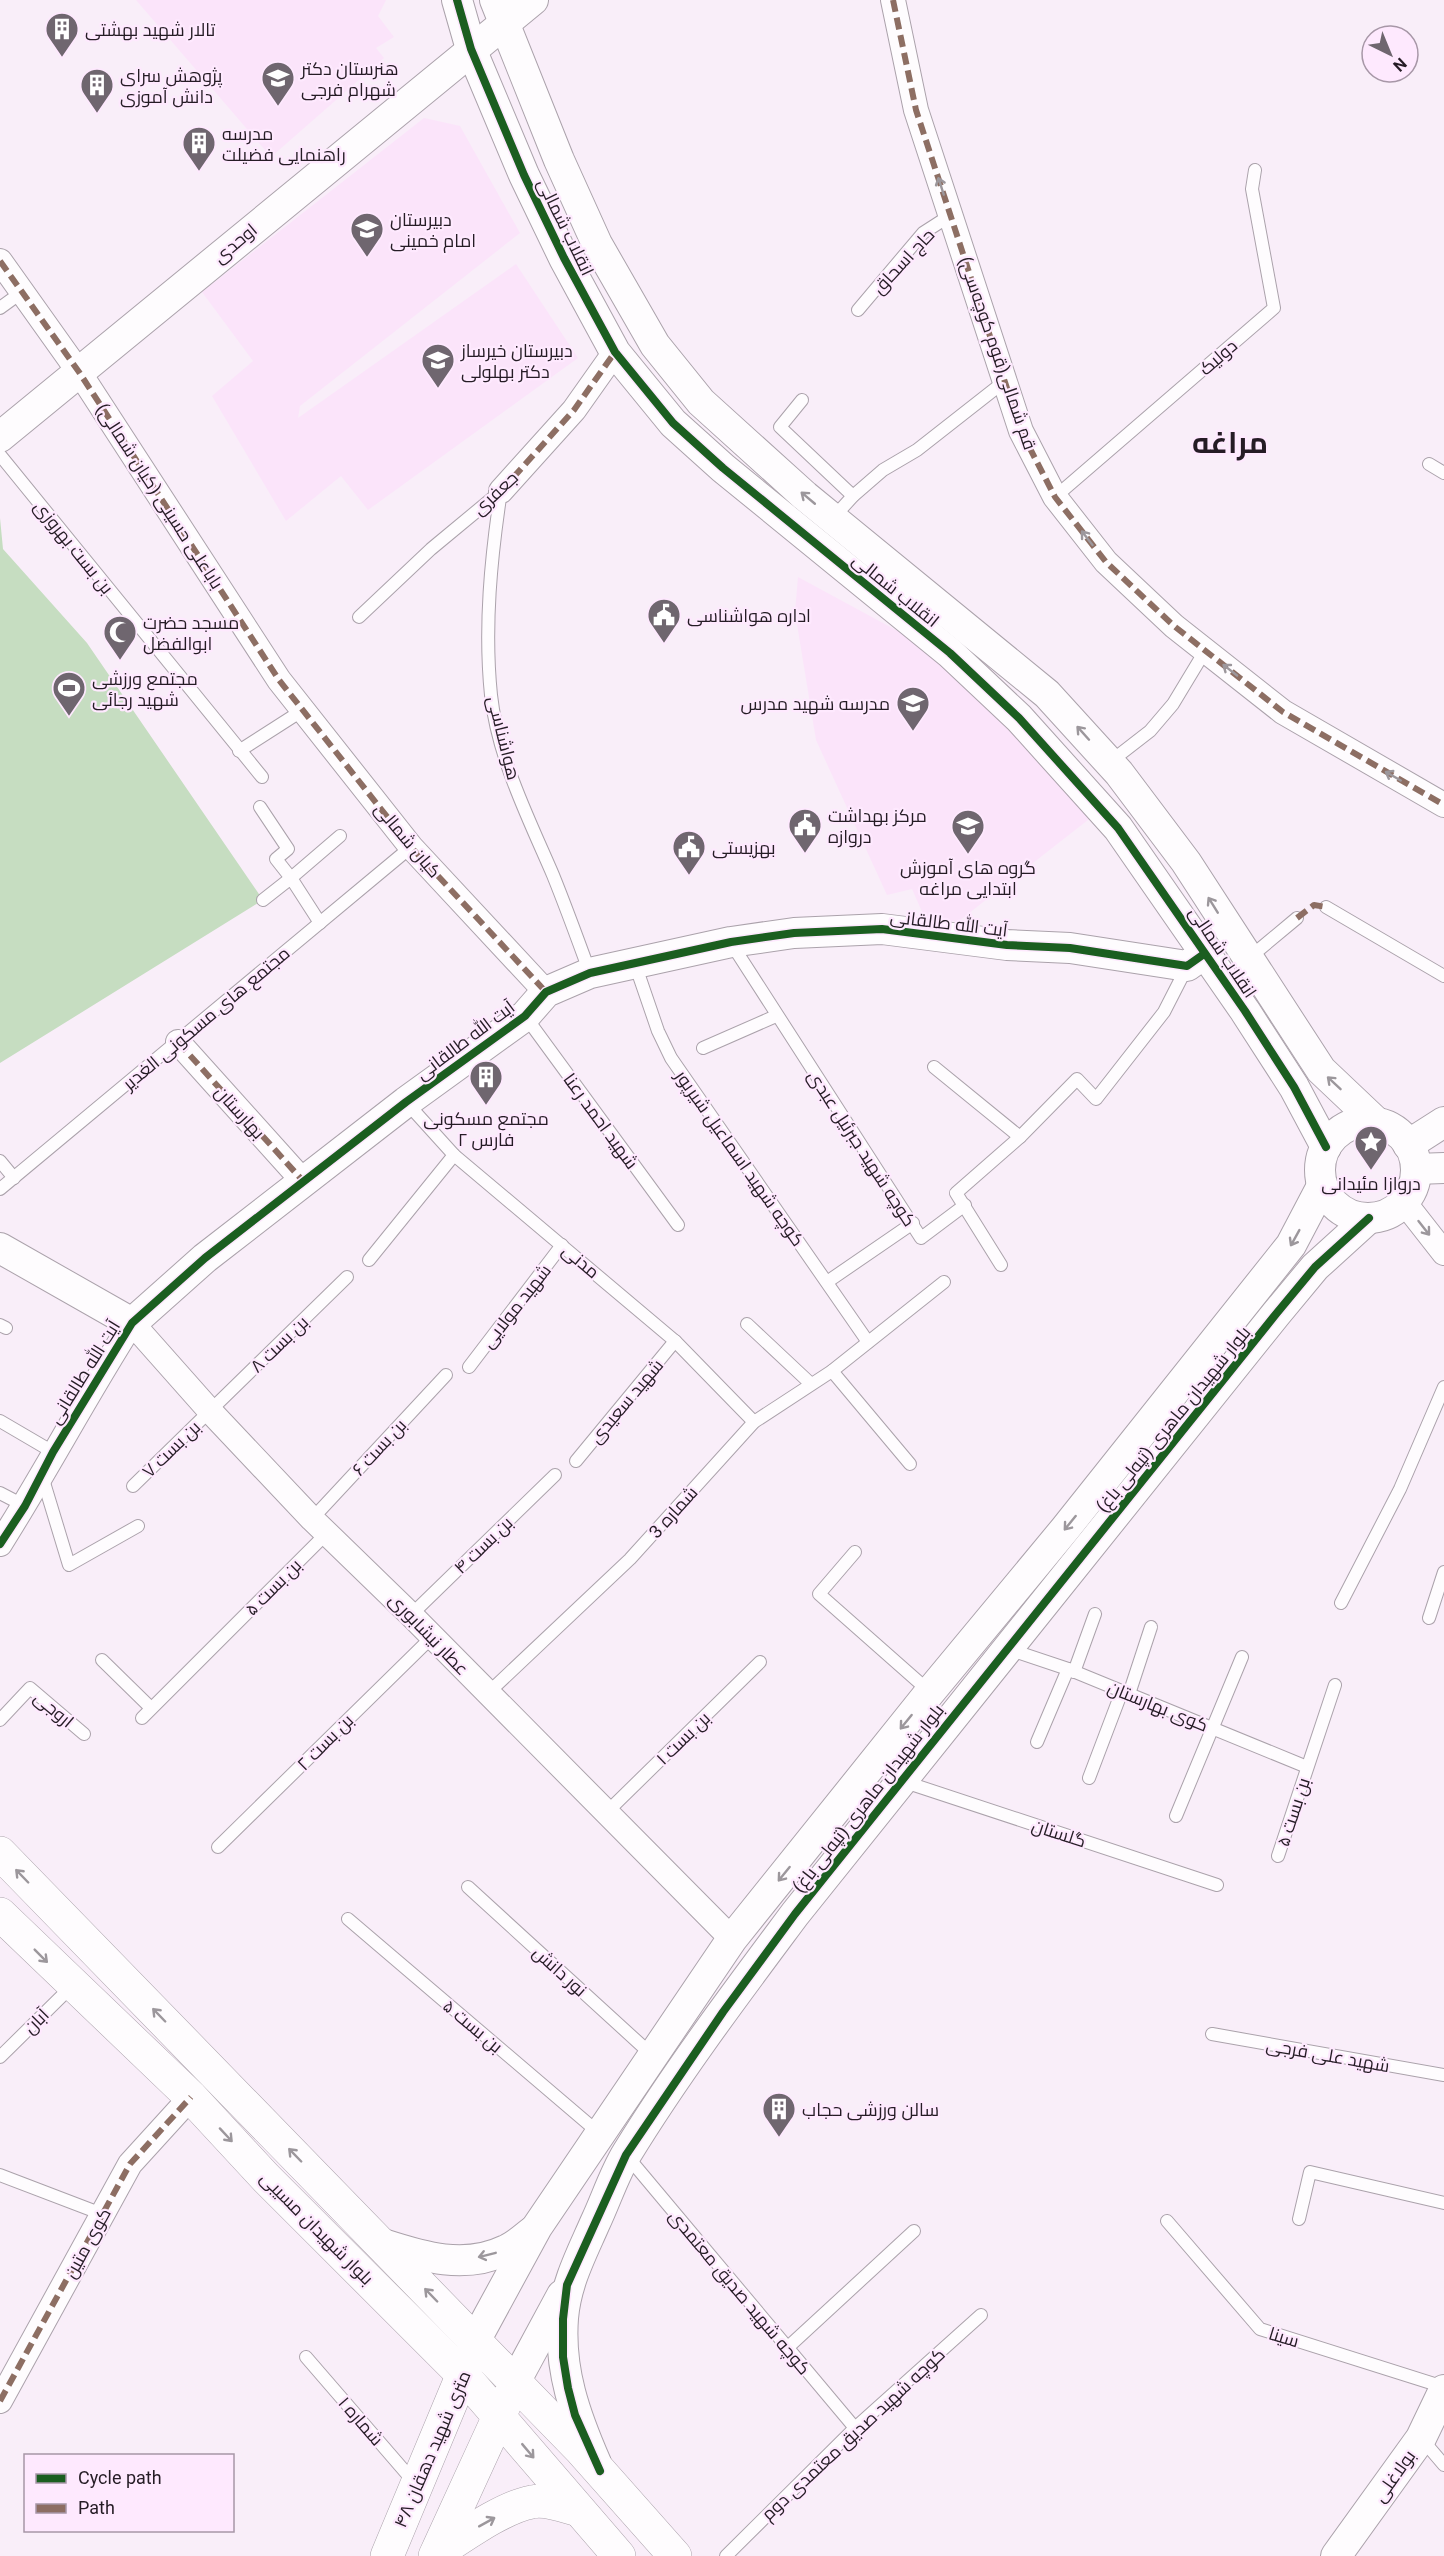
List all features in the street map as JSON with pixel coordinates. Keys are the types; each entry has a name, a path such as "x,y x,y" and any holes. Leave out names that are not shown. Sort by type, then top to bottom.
{"main road":[{"name":"بلوار شهیدان مسیبی","path":"0,1853 515,2382 600,2471 675,2556"},
{"name":"بلوار شهیدان مسیبی","path":"0,1914 72,1986 191,2097 266,2178 463,2374 610,2546"},
{"path":"378,2289 392,2287 399,2281 393,2255"},
{"name":"۴۸ متری شهید دهقان","path":"387,2556 475,2341"},
{"path":"436,2554 515,2382"},
{"path":"414,2490 443,2488 454,2498 454,2516"},
{"path":"436,2554 489,2520 532,2501 558,2503 578,2510"},
{"path":"610,2546 599,2521 604,2510 615,2506 631,2506"}],"street":[{"name":"انقلاب شمالی","path":"457,0 471,49 524,175 564,258 615,352 673,423 723,468 950,653 1019,718 1118,828 1176,909 1196,960 1245,1011 1294,1087 1326,1148"},
{"path":"499,12 533,0"},
{"name":"قم شمالی(قوم کوچه‌سی)","path":"893,0 916,110 1021,431 1055,496 1106,562 1174,626 1205,651 1283,712 1444,806"},
{"name":"انقلاب شمالی","path":"499,12 559,160 597,244 655,345 701,402 833,518 1047,694 1109,762 1186,862 1321,1070 1377,1123"},
{"name":"اوحدی","path":"0,437 471,49 499,12"},
{"path":"524,175 527,164 534,157 547,155 559,160"},
{"name":"باباعلی حسینی (کیان شمالی)","path":"0,261 80,372 279,680"},
{"name":"جعفری","path":"501,490 574,410 615,352"},
{"name":"کیان شمالی","path":"279,680 411,847 546,992"},
{"name":"آیت الله طالقانی","path":"0,1544 26,1506 53,1452 132,1323 204,1258 406,1102 525,1016 546,992 590,973 731,942 794,933 882,930 1007,945 1070,948 1196,960"},
{"name":"بهارستان","path":"178,1042 303,1182"},
{"path":"1423,1161 1395,1131 1377,1123 1348,1127 1335,1136 1326,1148 1320,1173 1322,1186 1329,1199 1340,1210 1354,1216 1369,1218 1388,1214 1404,1202 1411,1192 1423,1161 1444,1122"},
{"path":"1423,1161 1444,1144"},
{"name":"بلوار شهیدان ماهری (تپه‌لی باغ)","path":"475,2341 537,2227 732,1939 930,1692 1065,1529 1291,1245 1322,1186"},
{"path":"1404,1202 1444,1253"},
{"name":"بلوار شهیدان ماهری (تپه‌لی باغ)","path":"515,2382 567,2284 626,2155 723,2012 795,1914 1315,1267 1369,1218"},
{"path":"0,1248 132,1323"},
{"name":"عطار نیشابوری","path":"132,1323 210,1411 320,1525 732,1939"},
{"name":"کوی متین","path":"0,2401 129,2164 191,2097"},
{"path":"599,2133 599,2142 606,2154 618,2157 626,2155"},
{"name":"بلوار شهیدان مسیبی","path":"393,2255 441,2261 476,2258 507,2250 537,2227"},
{"name":"بلوار شهیدان ماهری (تپه‌لی باغ)","path":"567,2284 563,2328 568,2388 575,2415 600,2471"},
{"name":"بولاغلی","path":"1336,2556 1420,2438 1444,2388"}],"lane":[{"name":"دولیک","path":"1055,496 1274,308 1252,189 1255,170"},
{"name":"حاج اسحاق","path":"858,310 923,233 951,215"},
{"path":"0,308 22,292"},
{"path":"833,518 853,496 884,470 917,450 1005,381"},
{"path":"802,400 780,427 853,496"},
{"name":"بن بست بهروزی","path":"0,455 262,777"},
{"path":"1429,464 1444,473"},
{"name":"جعفری","path":"359,617 431,549 501,490"},
{"name":"هواشناسی","path":"501,490 493,545 490,616 491,695 502,746 519,800 554,877 590,973"},
{"path":"1109,762 1150,731 1173,704 1205,651"},
{"path":"239,751 303,710"},
{"path":"260,807 288,849 276,859 320,923"},
{"path":"263,900 340,836"},
{"name":"مجتمع های مسکونی الغدیر","path":"0,1189 411,847"},
{"path":"1326,907 1444,976"},
{"path":"1248,959 1296,918"},
{"name":"کوچه شهید جبرئیل عبدی","path":"731,942 776,1016 921,1238 965,1206"},
{"path":"1001,1265 956,1193 1020,1137 1077,1079 1096,1099 1164,1012 1196,960"},
{"name":"کوچه شهید اسماعیل شیرپور","path":"635,963 658,1030 671,1058 868,1342"},
{"name":"شهید احمد رعنا","path":"525,1016 678,1225"},
{"path":"703,1048 776,1016"},
{"path":"934,1067 1020,1137"},
{"name":"مدنی","path":"406,1102 454,1155 675,1341 754,1422"},
{"path":"369,1260 454,1155"},
{"path":"0,1161 14,1178"},
{"path":"826,1282 913,1223"},
{"name":"شهید مولایی","path":"469,1366 562,1245"},
{"name":"بن بست ۸","path":"210,1411 347,1277"},
{"name":"شماره 3","path":"488,1694 630,1559 754,1422 832,1371 944,1282"},
{"path":"747,1324 812,1384"},
{"name":"شهید سعیدی","path":"576,1461 675,1341"},
{"path":"832,1371 910,1464"},
{"name":"بن بست ۶","path":"320,1525 446,1375"},
{"path":"1341,1603 1400,1489 1444,1387"},
{"name":"بن بست ۷","path":"133,1486 210,1411"},
{"path":"0,1421 53,1452"},
{"path":"42,1474 69,1564 138,1526"},
{"name":"بن بست ۴","path":"411,1615 555,1475"},
{"path":"0,1493 26,1506"},
{"name":"بن بست ۵","path":"142,1718 320,1525"},
{"path":"855,1552 819,1594 930,1692"},
{"path":"1429,1618 1444,1572"},
{"path":"1037,1742 1095,1614"},
{"path":"1089,1778 1152,1627"},
{"name":"بن بست ۲","path":"218,1847 432,1637"},
{"name":"کوی بهارستان","path":"1008,1649 1126,1692 1307,1767"},
{"path":"1176,1816 1242,1657"},
{"path":"102,1660 151,1708"},
{"name":"بن بست ۱","path":"606,1813 760,1662"},
{"path":"1307,1767 1335,1686"},
{"name":"اروجی","path":"0,1719 30,1688 84,1734"},
{"name":"بن بست ۵","path":"1278,1856 1307,1767"},
{"name":"گلستان","path":"902,1781 1217,1886"},
{"name":"نور دانش","path":"468,1887 652,2055"},
{"name":"بن بست ۵","path":"348,1919 599,2133"},
{"name":"آبان","path":"0,2057 72,1986"},
{"name":"شهید علی فرجی","path":"1212,2034 1444,2075"},
{"name":"کوچه شهید صدیق معتمدی","path":"626,2155 786,2349 855,2428"},
{"path":"1299,2219 1310,2172 1444,2203"},
{"path":"0,2175 102,2214"},
{"name":"سینا","path":"1167,2221 1260,2329 1444,2388"},
{"path":"786,2349 914,2230"},
{"name":"کوچه شهید صدیق معتمدی دوم","path":"726,2556 855,2428 981,2315"},
{"name":"شماره ۱","path":"306,2357 414,2490"},
{"path":"1420,2438 1444,2465"}],"shaded area":[{"name":"هنرستان دکتر شهرام فرجی","path":"136,0 386,0 378,16 394,37 376,48 384,58 271,157"},
{"path":"424,118 460,126 520,233 300,406 298,418 516,264 578,358 368,510 341,476 286,521 212,396 253,361 202,292"},
{"path":"798,577 942,655 1102,809 959,921 927,923 912,889 887,895 816,740 795,612"}],"green space":[{"name":"مجتمع ورزشی شهید رجائی","path":"0,518 3,549 87,643 263,900 0,1063"}],"marked path":[{"path":"893,0 916,110 1021,431 1055,497 1106,562 1174,626 1283,712 1444,805"},
{"path":"0,261 79,372 279,680 411,847 546,992"},
{"path":"501,491 574,410 615,352"},
{"path":"1297,918 1314,905 1326,907"},
{"path":"178,1042 303,1181"},
{"path":"0,2401 130,2164 191,2097"}],"cycle path":[{"path":"457,0 471,49 524,175 564,258 615,352 673,423 723,468 950,653 1019,718 1118,828 1245,1011 1294,1087 1326,1147"},
{"path":"0,1544 25,1506 53,1452 132,1323 205,1258 406,1102 525,1016 546,992 590,973 731,942 794,933 882,929 1007,945 1070,948 1187,966 1204,954"},
{"path":"600,2471 575,2415 568,2388 563,2357 563,2319 567,2285 626,2155 723,2012 795,1914 1276,1314 1315,1267 1369,1218"}],"place":[{"name":"تالار شهید بهشتی","path":"62,58"},
{"name":"هنرستان دکتر شهرام فرجی","path":"278,107"},
{"name":"پژوهش سرای دانش آموزی","path":"97,114"},
{"name":"مدرسه راهنمایی فضیلت","path":"199,172"},
{"name":"دبیرستان امام خمینی","path":"367,258"},
{"name":"دبیرستان خیرساز دکتر بهلولی","path":"438,389"},
{"name":"اداره هواشناسی","path":"664,644"},
{"name":"مسجد حضرت ابوالفضل","path":"120,661"},
{"name":"مجتمع ورزشی شهید رجائی","path":"69,717"},
{"name":"مدرسه شهید مدرس","path":"913,732"},
{"name":"مرکز بهداشت دروازه","path":"805,854"},
{"name":"گروه های آموزش ابتدایی مراغه","path":"968,855"},
{"name":"بهزیستی","path":"689,876"},
{"name":"مجتمع مسکونی فارس ۲","path":"486,1106"},
{"name":"دروازا مئیدانی","path":"1371,1171"},
{"name":"سالن ورزشی حجاب","path":"779,2138"}],"district":[{"name":"مراغه","path":"1230,442"}]}
